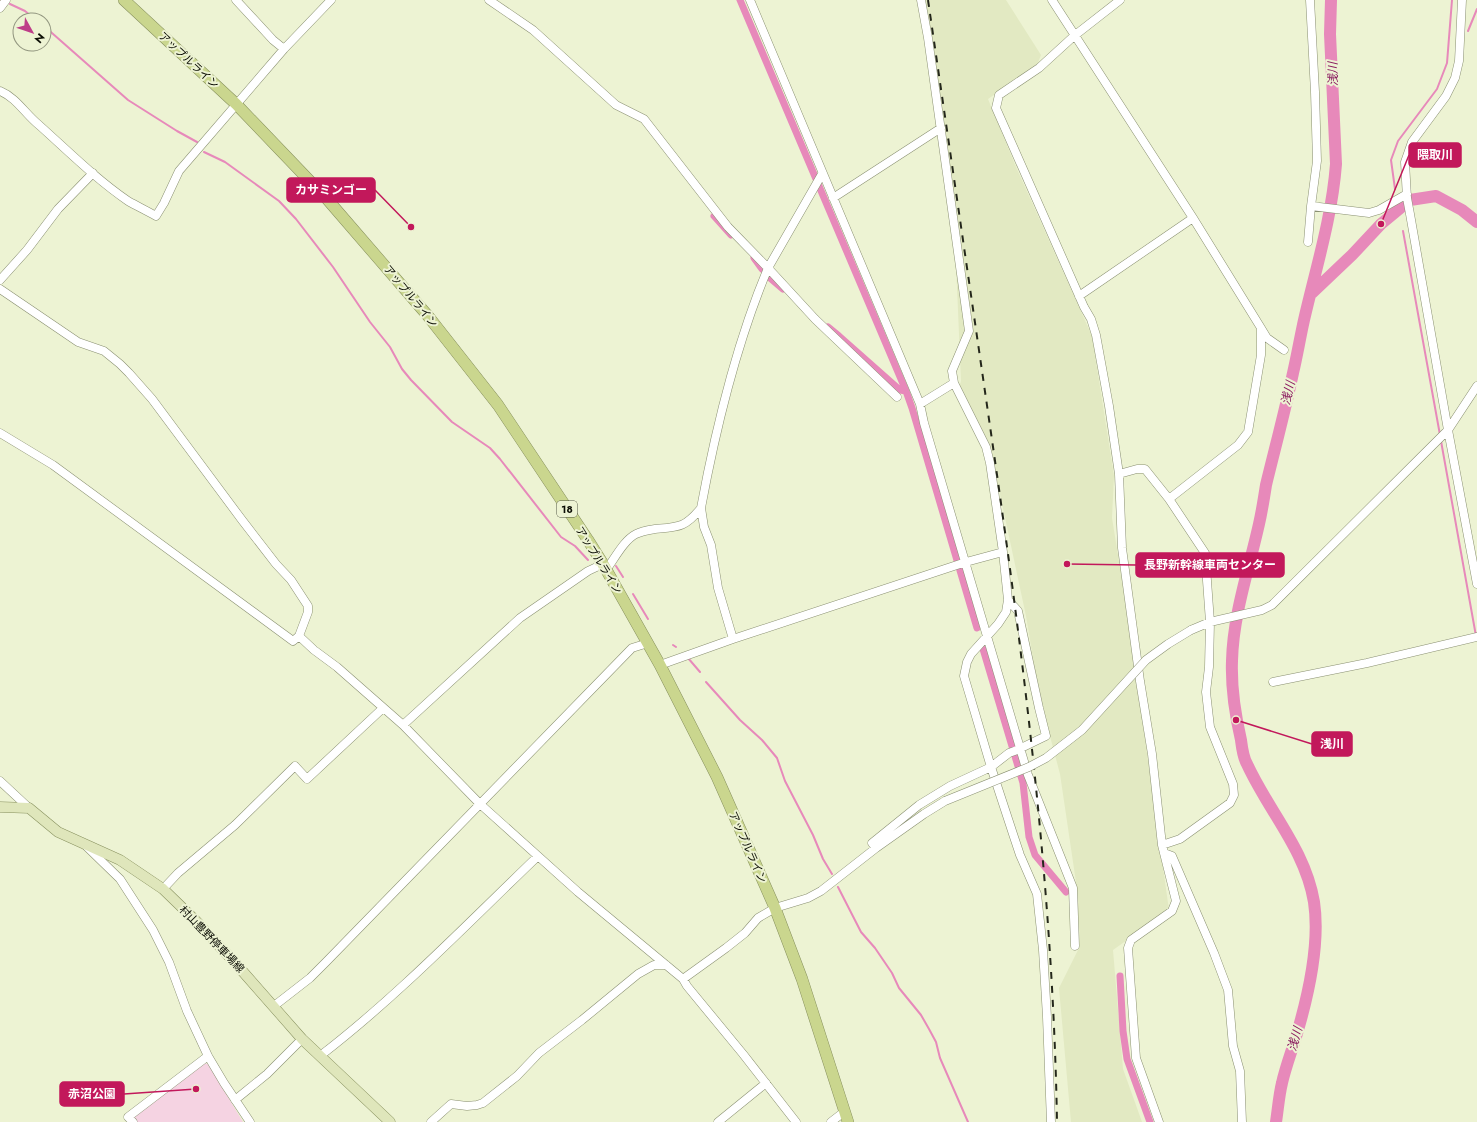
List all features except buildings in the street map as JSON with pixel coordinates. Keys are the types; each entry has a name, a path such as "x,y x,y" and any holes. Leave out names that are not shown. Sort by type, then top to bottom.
{"highway":[{"name":"アップルライン","path":"124,0 236,104 327,199 428,316 498,405 604,567 660,665 717,777 775,908 802,980 846,1117"}],"main road":[{"path":"0,807 29,808"},
{"name":"村山豊野停車場線","path":"29,808 58,832 120,860 163,889 196,921 274,1006 302,1039 390,1122"}],"street":[{"path":"0,8 6,0"},
{"path":"236,0 273,40 284,49"},
{"path":"0,91 8,94 22,107 33,121 93,173 129,201 156,216 164,203 179,171 284,49 331,0"},
{"path":"489,0 533,30 616,105 644,119 728,227 815,319 898,397"},
{"path":"750,0 821,176 833,198 920,404 924,423 964,563 987,637 1016,750 1028,775 1073,888 1075,946"},
{"path":"921,0 928,38 970,331 952,371 954,383 986,447 990,463 1003,552 1008,600 1006,612 998,624 971,654 967,662 964,676 991,767 1020,855 1037,894 1048,1017 1051,1122"},
{"path":"1052,0 1193,218 1267,338 1284,350"},
{"path":"1120,0 1074,36 1039,68 999,95 996,108 1079,296 1091,319 1096,335 1120,474 1122,548 1140,681 1152,754 1163,849 1176,901 1172,912 1131,940 1128,948 1136,1058 1159,1122"},
{"path":"1308,242 1317,161 1310,0"},
{"path":"1462,0 1459,61 1455,78 1446,96 1412,142 1405,162 1407,196 1410,214 1477,584"},
{"path":"833,198 940,128"},
{"path":"0,280 27,250 58,210 93,173"},
{"path":"733,638 718,588 711,545 704,527 701,508 713,446 739,350 761,284 768,268 821,176"},
{"path":"1312,206 1370,213 1407,196"},
{"path":"1079,296 1193,218"},
{"path":"0,289 78,342 104,351 129,373 159,408 234,509 303,597 308,606 308,612 299,636 293,641 83,487 53,466 0,433"},
{"path":"1169,499 1238,445 1248,432 1261,355 1261,328"},
{"path":"920,404 954,383"},
{"path":"683,979 745,933 758,918 775,908 808,898 821,891 876,848 924,814 946,801 1029,767 1046,758 1082,730 1146,660 1168,644 1191,630 1210,622 1222,620 1272,605 1448,430 1477,386"},
{"path":"1120,474 1137,469 1145,469 1169,499 1205,553 1210,622 1209,668 1206,692 1210,728 1233,784 1234,795 1230,803 1180,839 1163,849"},
{"path":"403,725 520,618 588,571 604,567 629,539 637,533 648,530 680,527 694,516 701,508"},
{"path":"660,665 733,638 964,563 1003,552"},
{"path":"876,848 872,844 919,805 950,786 991,767 1016,750 1046,736 1018,611 1008,600"},
{"path":"299,636 314,650 337,667 382,709 403,725 480,804 578,892 683,979 687,986 796,1122"},
{"path":"1273,682 1477,637"},
{"path":"274,1006 310,978 326,962 632,648 648,643"},
{"path":"163,889 183,869 235,825 295,766 307,780 382,709"},
{"path":"0,781 29,808"},
{"path":"84,843 120,879 153,930 208,1056 250,1122"},
{"path":"1163,849 1172,856 1214,953 1228,990 1233,1046 1240,1071 1242,1122"},
{"path":"320,1056 391,996 538,856"},
{"path":"431,1122 451,1104 467,1106 483,1103 517,1076 539,1053 638,974 654,965 666,964"},
{"path":"235,1100 267,1074 302,1039"},
{"path":"133,1122 128,1117 208,1056"},
{"path":"718,1122 766,1083"},
{"path":"831,1122 846,1117"}],"shaded area":[{"path":"923,0 1006,0 1041,55 1037,65 988,99 1016,167 1092,336 1114,476 1112,518 1127,611 1169,910 1113,950 1123,1069 1142,1122 1071,1122 1059,988 1080,946 1077,889 1060,774 1035,670 1026,616 992,457 959,388 961,381 955,240"},
{"path":"204,1063 208,1064 243,1122 135,1122 132,1115"}],"waterway":[{"path":"740,0 906,391 977,628"},
{"name":"浅川","path":"1276,1122 1279,1097 1285,1070 1302,1015 1312,967 1316,934 1314,902 1303,865 1295,848 1256,782 1245,758 1234,701 1232,661 1238,609 1259,524 1266,485 1287,401 1304,320 1323,242 1334,184 1336,164 1330,34 1331,0"},
{"path":"1395,189 1391,160 1398,141 1437,89 1447,63 1452,0"},
{"path":"10,4 26,12"},
{"path":"1468,31 1477,9"},
{"path":"52,33 128,100 197,142"},
{"path":"204,152 225,162 279,201 296,219 333,267 370,322 390,347 402,369 411,380 452,422 490,448 561,537 575,546 588,560"},
{"path":"1312,293 1352,255 1381,224 1410,200 1436,196 1462,210 1477,222"},
{"path":"714,216 731,235"},
{"path":"1403,231 1440,435"},
{"path":"754,258 762,269"},
{"path":"769,277 783,289"},
{"path":"828,327 900,390 906,391"},
{"path":"1441,441 1476,636"},
{"path":"616,566 623,577"},
{"path":"633,594 648,619"},
{"path":"983,649 1023,783 1029,837 1035,855 1066,892"},
{"path":"688,658 700,672"},
{"path":"706,682 740,720 762,740 777,758 785,781 813,835 823,859 832,874"},
{"path":"838,887 861,932 875,948 892,973 899,988 921,1015 929,1029 936,1042 940,1058 968,1122"},
{"path":"1120,976 1123,1031 1127,1059 1150,1122"}],"railway":[{"path":"928,0 1015,604 1035,776 1050,949 1057,1122"}],"place":[{"name":"隈取川","path":"1381,224"},
{"name":"カサミンゴー","path":"411,227"},
{"name":"長野新幹線車両センター","path":"1067,564"},
{"name":"浅川","path":"1236,720"},
{"name":"赤沼公園","path":"196,1089"}]}
